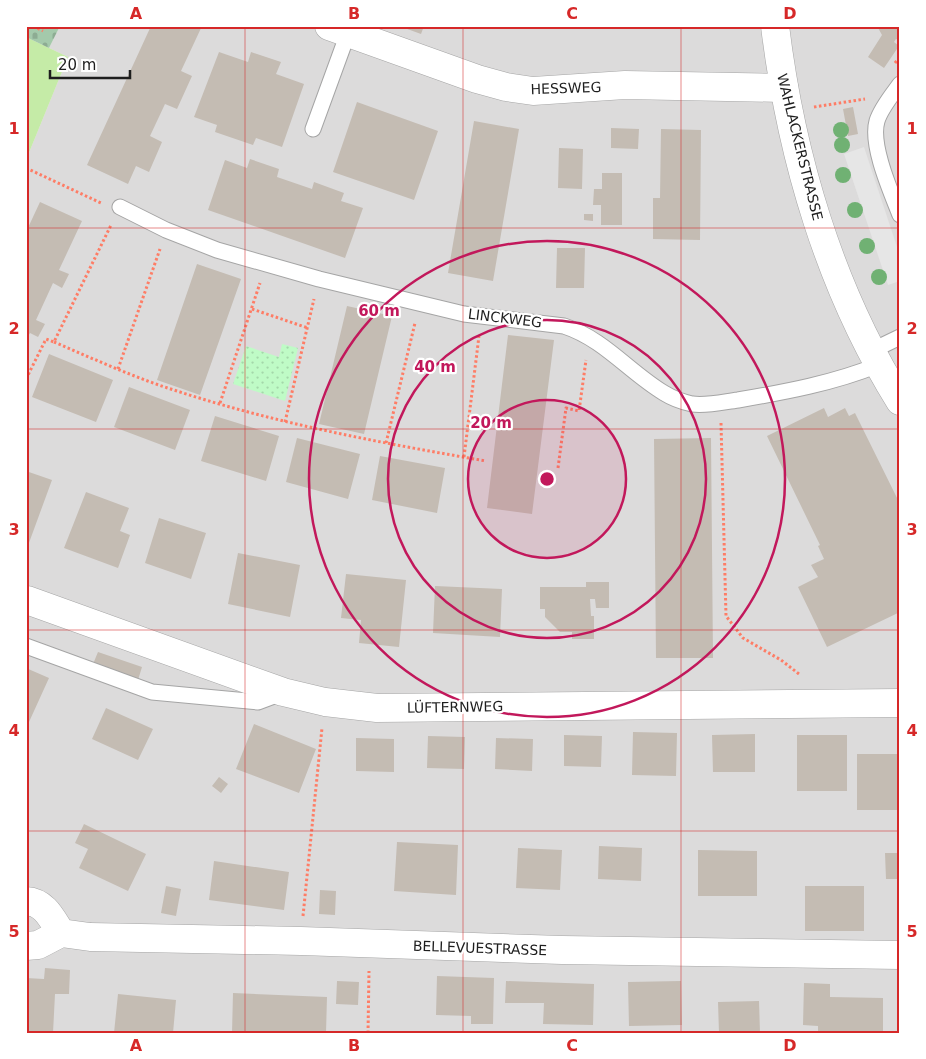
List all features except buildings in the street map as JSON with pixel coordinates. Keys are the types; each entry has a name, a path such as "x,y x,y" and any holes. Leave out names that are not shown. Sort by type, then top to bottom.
{"street":[{"name":"WAHLACKERSTRASSE","path":"775,26 787,99 805,179 819,224 833,266 874,358 900,401"},
{"name":"HESSWEG","path":"338,30 477,79 506,87 533,91 625,85 787,99"},
{"name":"LÜFTERNWEG","path":"27,600 284,692 325,702 377,708 900,703"},
{"path":"26,901 40,904 45,908 61,933 38,944 26,946"},
{"name":"BELLEVUESTRASSE","path":"61,933 90,937 301,941 572,950 900,955"}],"lane":[{"path":"313,129 338,30"},
{"path":"900,84 882,110 876,129 884,169 900,215"},
{"name":"LINCKWEG","path":"119,209 218,250 319,279 481,316 564,326 589,336 664,393 692,404 768,395 851,376 900,337"},
{"path":"26,646 152,692 258,702 284,692"}],"path":[{"path":"33,26 42,31"},
{"path":"894,65 900,57"},
{"path":"787,99 872,98"},
{"path":"26,168 119,209 54,342"},
{"path":"118,369 166,230"},
{"path":"220,403 267,264"},
{"path":"285,422 319,279"},
{"path":"386,443 420,303"},
{"path":"252,309 308,328"},
{"path":"464,457 481,316"},
{"path":"558,468 566,408 579,411 589,336"},
{"path":"26,379 46,339 177,391 285,422 386,443 486,460"},
{"path":"721,402 726,616 743,638 781,660 798,674"},
{"path":"301,941 325,702"},
{"path":"368,1033 369,944"}],"shaded area":[{"path":"60,26 900,26 900,1033 26,1033 26,160 68,57 49,48"},
{"path":"864,147 900,256 900,281 888,285 844,154"}],"green space":[{"path":"26,26 60,26 49,48 26,37"},
{"path":"26,37 68,57 26,160"},
{"path":"282,344 298,348 285,401 233,384 246,346 279,357"}]}
